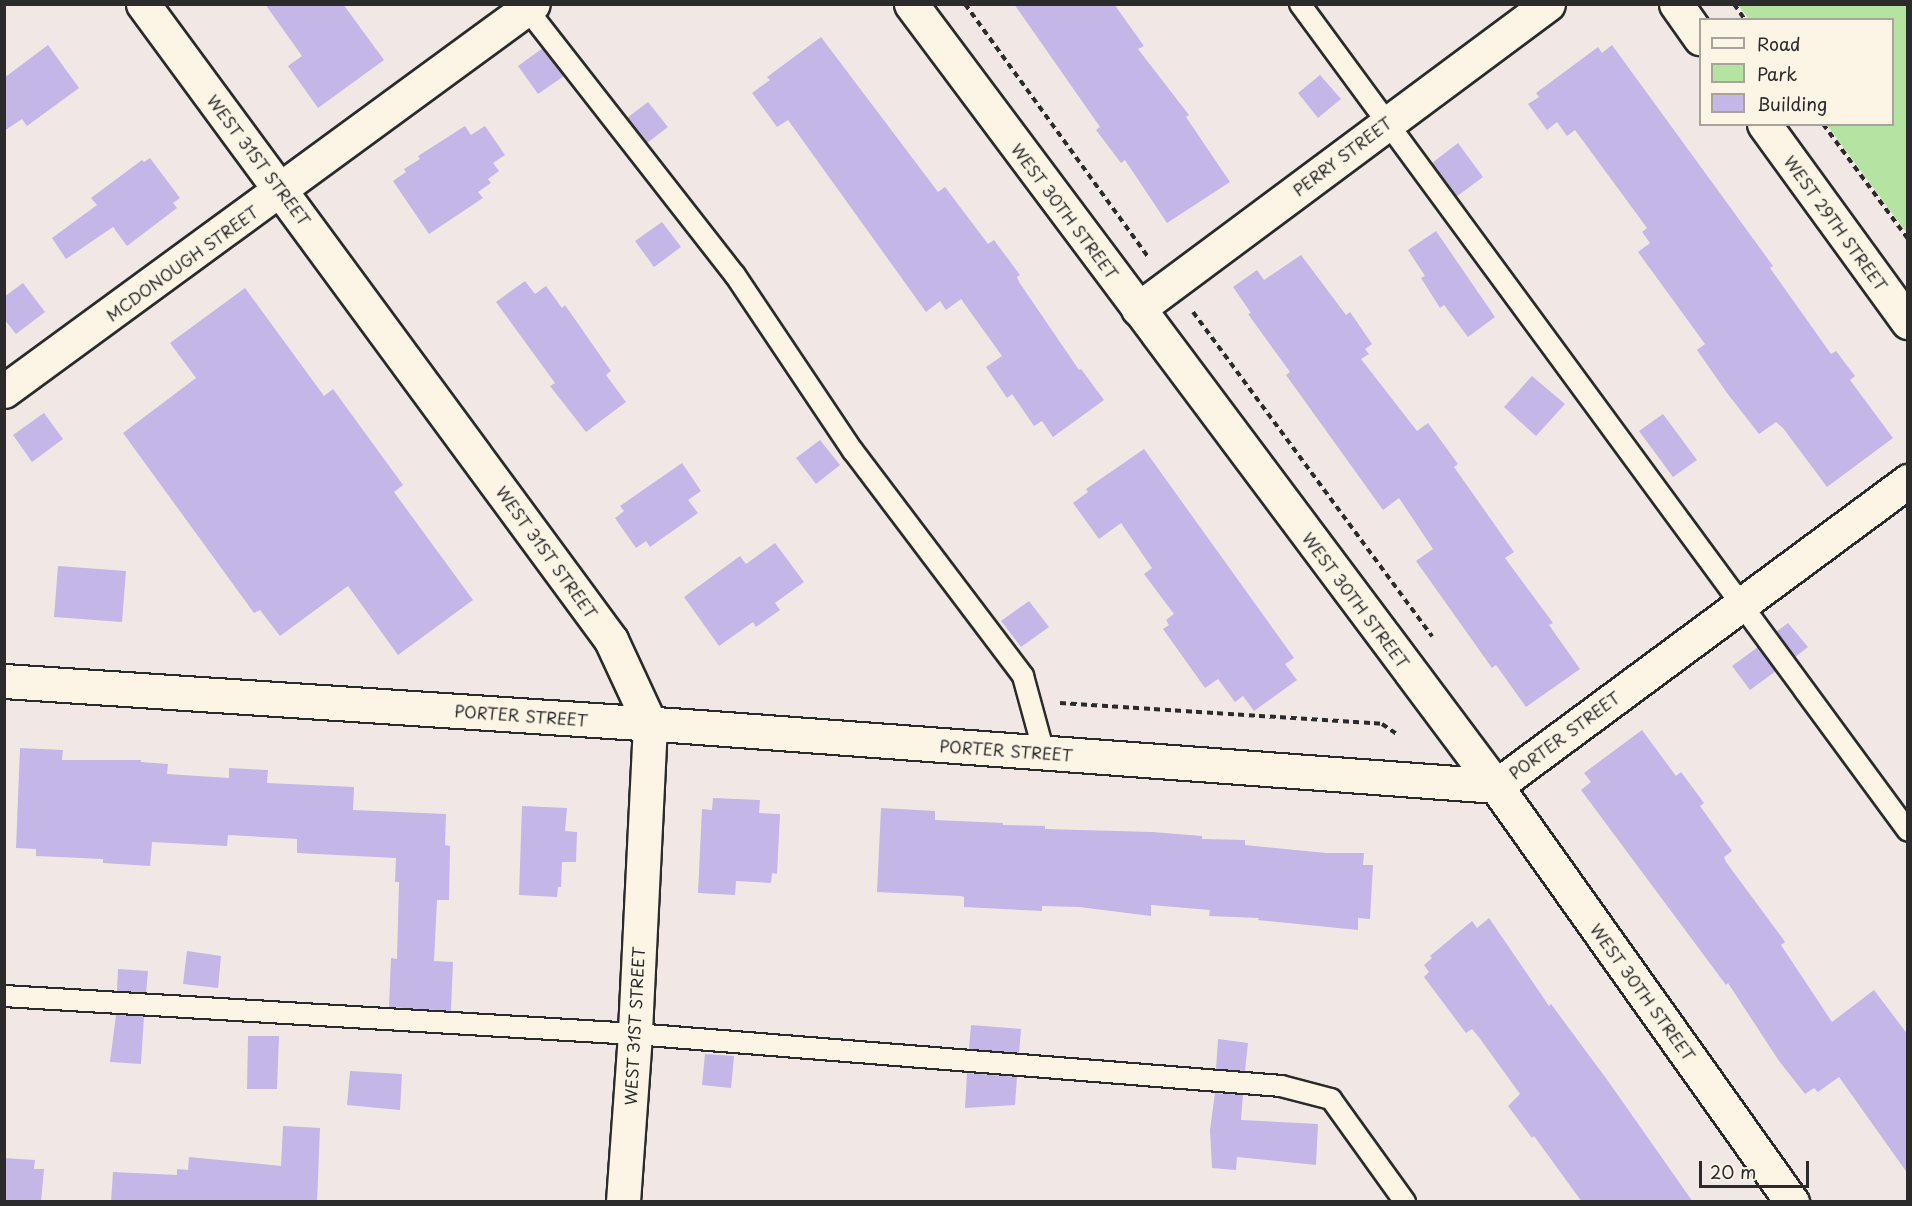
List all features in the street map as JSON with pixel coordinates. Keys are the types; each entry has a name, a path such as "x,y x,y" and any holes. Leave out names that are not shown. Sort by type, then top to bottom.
{"street":[{"name":"WEST 31ST STREET","path":"143,4 611,640 650,724 635,1034 623,1202"},
{"name":"WEST 30TH STREET","path":"911,4 1496,786 1792,1202"},
{"name":"PERRY STREET","path":"1138,309 1548,4"},
{"path":"1676,4 1699,35"},
{"name":"MCDONOUGH STREET","path":"4,391 282,191 530,7"},
{"name":"WEST 29TH STREET","path":"1765,126 1908,322"},
{"name":"PORTER STREET","path":"4,681 650,724 1496,786 1908,481"}],"lane":[{"path":"1300,4 1739,605 1908,831"},
{"path":"530,7 735,275 854,451 1023,676 1044,753"},
{"path":"4,996 635,1034 1281,1086 1331,1099 1405,1202"}],"path":[{"path":"965,4 1136,236 1152,262"},
{"path":"1734,4 1744,18"},
{"path":"1824,126 1908,239"},
{"path":"1190,309 1436,641"},
{"path":"1030,701 1382,724 1396,734"}],"green space":[{"path":"1738,5 1907,5 1907,233 1828,126 1894,126 1894,18 1748,18"}],"building":[{"path":"265,4 343,4 384,60 318,108 288,66 302,56"},
{"path":"1014,4 1114,4 1144,46 1138,49 1189,115 1186,117 1230,182 1167,223 1125,160 1121,163 1096,130 1100,127"},
{"path":"821,37 938,192 945,187 988,244 994,240 1020,275 1017,277 1019,282 1079,370 1081,369 1104,400 1053,437 1042,421 1034,426 1012,394 1007,398 986,367 1002,356 961,299 946,310 940,301 926,312 788,120 777,127 752,93 770,80 767,77"},
{"path":"48,45 79,88 27,126 22,119 4,131 4,78"},
{"path":"1612,45 1773,266 1770,268 1831,354 1836,351 1855,376 1850,380 1893,438 1827,487 1783,428 1776,422 1759,434 1727,393 1697,350 1705,344 1638,252 1650,243 1642,232 1647,228 1575,130 1567,136 1557,122 1547,130 1528,104 1539,97 1536,93 1598,47 1602,53"},
{"path":"543,48 564,76 538,94 518,66"},
{"path":"1320,75 1341,99 1318,118 1298,93"},
{"path":"648,102 668,127 647,143 627,118"},
{"path":"465,126 471,135 485,126 505,155 493,163 499,171 488,179 491,183 478,192 483,198 429,234 393,181 406,172 404,169 420,159 418,156"},
{"path":"1458,143 1483,177 1456,197 1432,163"},
{"path":"150,158 180,198 173,203 177,208 127,246 113,227 66,259 52,238 97,205 91,198 142,160 144,162"},
{"path":"662,222 681,247 654,267 635,241"},
{"path":"1436,231 1495,317 1468,337 1444,305 1440,308 1421,278 1425,276 1408,250"},
{"path":"1301,255 1346,315 1350,312 1372,344 1365,349 1369,354 1361,359 1417,431 1428,423 1458,464 1454,467 1514,552 1505,558 1553,623 1549,625 1580,669 1526,707 1496,665 1492,668 1416,561 1433,549 1399,498 1383,510 1286,375 1290,372 1248,314 1251,313 1233,287 1257,270 1264,280"},
{"path":"525,281 535,294 546,286 562,308 565,305 611,371 606,375 626,402 586,432 550,386 555,383 496,302"},
{"path":"23,283 45,312 16,334 4,319 4,297"},
{"path":"245,288 324,396 333,389 403,485 394,492 473,600 398,655 348,586 280,636 260,610 254,613 123,433 196,378 170,343"},
{"path":"1532,376 1565,404 1536,436 1504,407"},
{"path":"44,413 63,439 32,462 13,435"},
{"path":"1663,414 1697,460 1673,477 1639,431"},
{"path":"820,440 840,465 816,484 796,458"},
{"path":"1144,449 1294,658 1285,664 1297,680 1254,711 1243,696 1235,702 1218,679 1205,688 1163,629 1169,625 1166,620 1174,614 1144,574 1152,568 1121,523 1099,539 1073,503 1088,492 1086,489"},
{"path":"682,463 701,491 688,500 698,513 650,547 646,541 636,548 615,518 624,511 620,506"},
{"path":"775,543 804,582 775,603 780,610 756,627 753,622 719,646 684,597 740,556 746,564"},
{"path":"58,566 126,571 122,622 54,617"},
{"path":"1029,601 1049,627 1021,647 1001,621"},
{"path":"1788,623 1808,647 1795,657 1776,632"},
{"path":"1758,647 1776,671 1750,690 1732,666"},
{"path":"1642,730 1676,776 1681,772 1704,803 1700,806 1732,851 1724,857 1726,862 1785,942 1781,945 1832,1022 1874,990 1908,1035 1908,1174 1839,1077 1818,1092 1814,1088 1805,1094 1779,1061 1728,983 1726,985 1581,790 1591,782 1584,773"},
{"path":"20,748 63,750 62,760 141,760 141,762 168,764 167,774 229,778 229,768 268,770 267,783 354,787 353,810 446,814 445,845 450,846 449,900 437,900 434,961 453,962 451,1011 389,1007 391,958 397,959 399,882 395,882 396,858 297,853 297,839 228,835 227,846 152,842 150,866 103,863 103,859 36,856 36,849 16,848"},
{"path":"713,798 760,800 759,813 780,814 777,874 772,873 771,883 736,881 735,895 698,893 702,809 712,810"},
{"path":"522,806 567,808 565,831 577,832 576,862 562,862 561,887 558,887 557,897 519,895"},
{"path":"881,808 935,811 935,820 1045,826 1045,829 1152,832 1202,836 1202,839 1245,840 1245,845 1326,853 1364,853 1363,865 1373,865 1370,919 1358,918 1358,930 1258,920 1259,918 1209,916 1210,910 1151,905 1151,916 1079,907 1042,906 1042,911 964,907 964,897 961,896 877,892"},
{"path":"1489,918 1549,1006 1551,1004 1608,1081 1693,1202 1582,1202 1534,1136 1532,1138 1508,1106 1520,1094 1478,1036 1472,1029 1466,1033 1424,977 1429,972 1424,965 1432,958 1430,956 1472,921 1477,928"},
{"path":"187,951 221,956 218,988 183,984"},
{"path":"118,969 148,971 146,993 117,991"},
{"path":"116,1015 144,1016 141,1064 110,1062"},
{"path":"971,1025 1021,1029 1019,1053 969,1049"},
{"path":"248,1036 279,1036 277,1089 247,1089"},
{"path":"1218,1039 1248,1043 1245,1071 1216,1069"},
{"path":"705,1054 734,1056 731,1088 702,1085"},
{"path":"350,1071 402,1074 400,1110 347,1105"},
{"path":"967,1073 1017,1077 1015,1105 965,1108"},
{"path":"1215,1093 1243,1095 1241,1120 1318,1124 1316,1165 1237,1157 1236,1170 1212,1168 1210,1130"},
{"path":"283,1126 320,1128 317,1202 111,1202 113,1172 177,1175 177,1169 188,1170 189,1157 281,1166"},
{"path":"4,1158 35,1160 34,1169 44,1169 41,1202 4,1202"}]}
